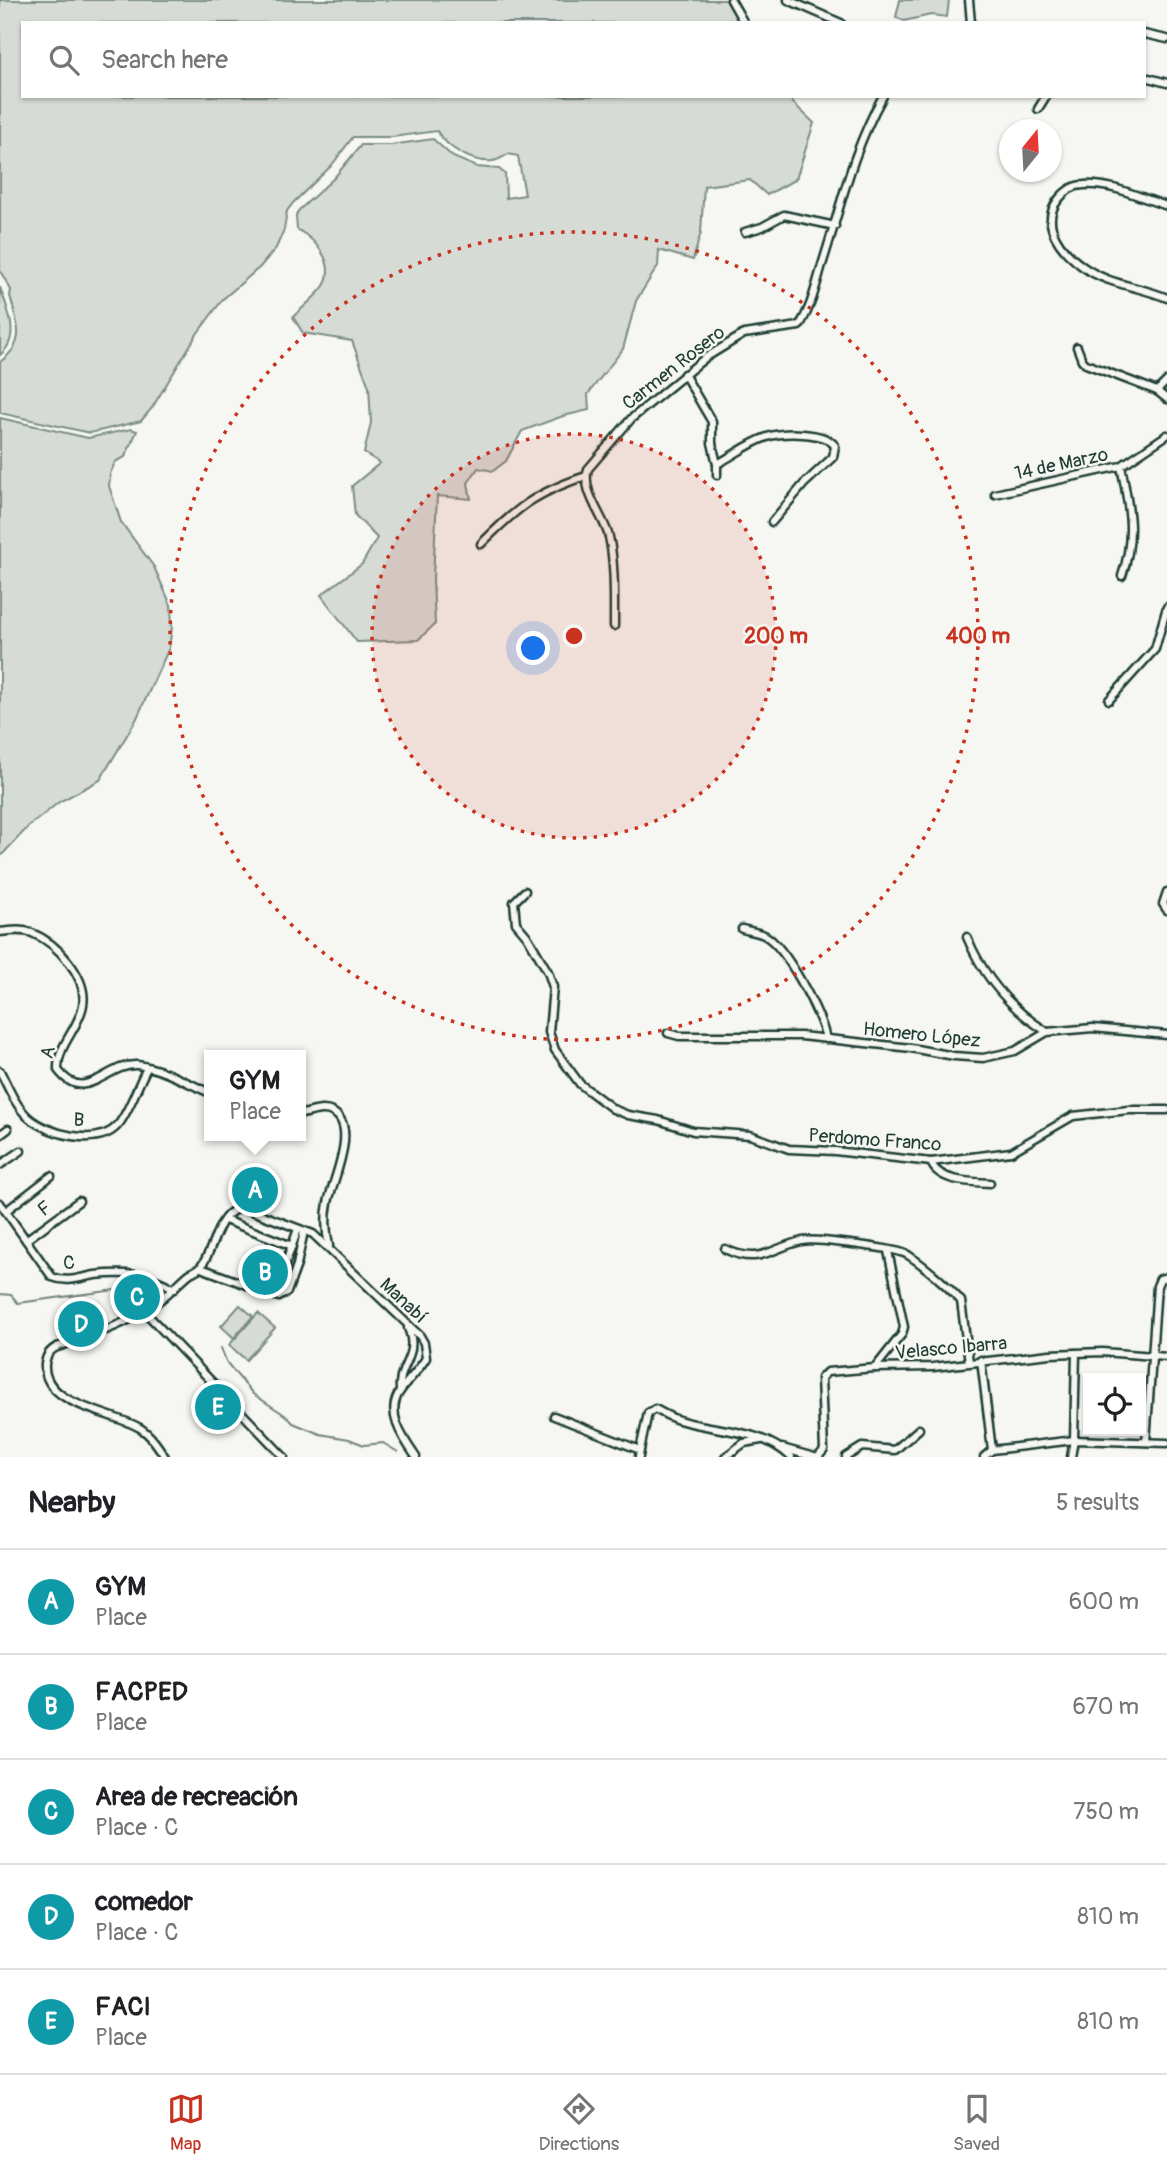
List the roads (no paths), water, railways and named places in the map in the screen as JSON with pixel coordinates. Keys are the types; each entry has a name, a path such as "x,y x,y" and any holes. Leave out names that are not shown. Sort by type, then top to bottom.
{"street":[{"path":"731,0 743,21"},
{"path":"788,0 836,21"},
{"path":"969,0 971,21"},
{"path":"1146,34 1167,39"},
{"path":"1149,78 1167,83"},
{"name":"Carmen Rosero","path":"586,476 594,460 631,418 684,374 744,334 799,326 835,226 853,159 882,98"},
{"path":"1038,109 1045,98"},
{"path":"1167,206 1110,187 1082,185 1072,187 1059,199 1051,214 1050,226 1067,253 1084,267 1107,281 1167,298"},
{"path":"745,232 762,227 784,215 835,226"},
{"path":"1077,347 1086,365 1157,391 1167,400"},
{"path":"684,374 711,419 717,475"},
{"path":"1157,391 1167,381"},
{"name":"14 de Marzo","path":"995,494 1121,466 1167,435"},
{"path":"717,464 773,436 819,436 832,441 835,446 833,457 804,484 772,522"},
{"path":"1121,466 1131,525 1130,549 1122,576"},
{"path":"481,544 523,504 540,494 586,476 587,487 609,538 614,626"},
{"path":"1109,700 1155,649 1167,607"},
{"name":"Perdomo Franco","path":"525,891 514,902 513,910 516,923 527,936 548,972 553,987 549,1032 555,1050 580,1084 613,1109 628,1115 658,1120 693,1131 750,1135 789,1149 835,1151 931,1162 1011,1152 1073,1116 1129,1110 1167,1110"},
{"path":"1167,892 1163,904 1167,910"},
{"path":"742,929 764,935 792,963 826,1039"},
{"name":"A","path":"0,932 17,930 45,939 79,979 83,1006 60,1051 58,1070 62,1075 78,1085 89,1084 124,1066 134,1065 204,1091"},
{"path":"967,937 982,970 1007,999 1047,1032"},
{"name":"Homero López","path":"668,1032 679,1036 801,1036 983,1058 1015,1051 1047,1032 1093,1028 1167,1035"},
{"name":"B","path":"0,1071 17,1104 27,1116 43,1128 82,1137 98,1136 118,1125 147,1068"},
{"path":"306,1113 320,1110 332,1112 341,1120 345,1133 327,1204 326,1234 330,1248"},
{"path":"0,1135 8,1129"},
{"path":"0,1165 21,1151"},
{"path":"931,1162 933,1168 943,1176 989,1183"},
{"path":"6,1211 51,1176"},
{"name":"F","path":"26,1240 79,1201"},
{"name":"C","path":"0,1203 52,1277 66,1281 130,1273 145,1276 174,1289"},
{"name":"Manabí","path":"225,1220 234,1208 244,1208 313,1234 330,1248 424,1343 426,1358 400,1391"},
{"path":"165,1457 142,1429 85,1408 60,1394 45,1368 50,1350 108,1329 144,1311 174,1289 191,1272 201,1268 225,1220 292,1246"},
{"path":"201,1268 279,1297 287,1292 297,1265 301,1230"},
{"path":"274,1295 292,1246 301,1230"},
{"path":"725,1249 752,1257 803,1240 822,1240 907,1254 960,1299 969,1362"},
{"path":"875,1368 902,1334 904,1327 888,1251"},
{"path":"286,1261 297,1265"},
{"path":"1146,1442 1157,1286 1164,1278"},
{"path":"144,1311 284,1457"},
{"path":"406,1323 412,1345 410,1359 400,1376 400,1391 395,1407 396,1423 416,1457"},
{"name":"Velasco Ibarra","path":"782,1448 816,1457 824,1450 821,1378 827,1372 835,1370 933,1367 981,1360 1076,1353 1102,1352 1167,1357"},
{"path":"1071,1457 1074,1440 1076,1353"},
{"path":"981,1360 992,1450"},
{"path":"554,1416 639,1454 648,1413 654,1409 680,1420 729,1429 763,1439 782,1448 791,1457"},
{"path":"846,1457 855,1450 869,1447 895,1450 919,1429"},
{"path":"725,1457 744,1443 763,1439"},
{"path":"984,1457 992,1450 1074,1440 1167,1443"},
{"path":"738,1448 741,1457"},
{"path":"855,1450 863,1457"}],"waterway":[{"path":"0,1294 11,1295 18,1303 138,1287 155,1290"},
{"path":"221,1348 227,1363 253,1394 293,1423 320,1434 349,1439 364,1445 383,1443 398,1452"}],"place":[{"name":"GYM","path":"255,1190"},
{"name":"FACPED","path":"265,1272"},
{"name":"Area de recreación","path":"137,1297"},
{"name":"comedor","path":"81,1324"},
{"name":"FACI","path":"218,1407"}]}
